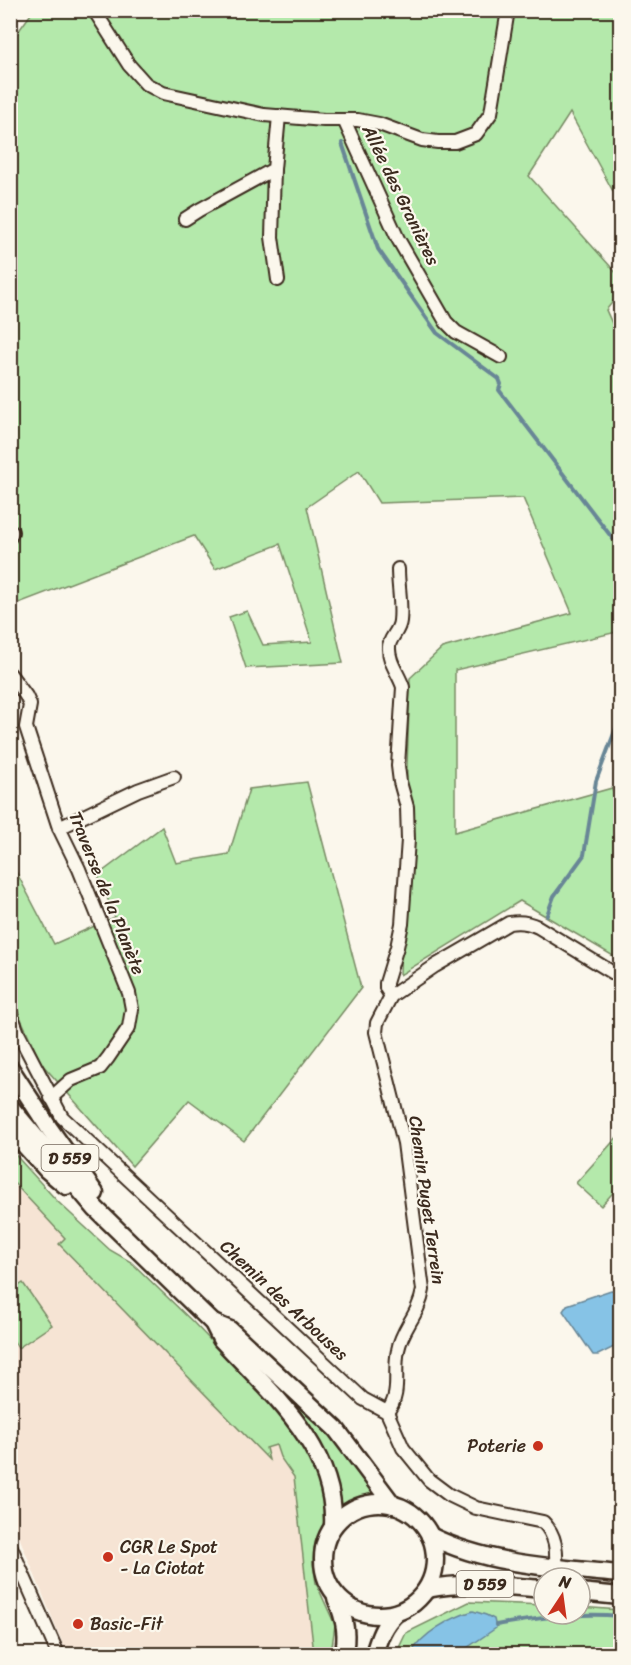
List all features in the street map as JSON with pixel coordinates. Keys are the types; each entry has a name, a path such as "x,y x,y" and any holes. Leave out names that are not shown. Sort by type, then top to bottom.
{"main road":[{"name":"D 559","path":"10,1068 49,1128 132,1245"},
{"path":"10,1107 96,1209"},
{"name":"D 559","path":"10,1129 47,1170 96,1209 213,1323 221,1340 301,1428 316,1451 327,1477 334,1505 333,1526"},
{"name":"D 559","path":"213,1323 230,1330 336,1429 393,1505"},
{"path":"367,1504 393,1505 408,1512 421,1522 430,1536 435,1554 434,1572 427,1589 408,1608 383,1616 363,1613 344,1604 327,1582 323,1560 326,1539 342,1516 354,1509 367,1504"},
{"name":"D 559","path":"430,1536 452,1547 477,1555 544,1566"},
{"name":"D 559","path":"592,1571 621,1574"},
{"name":"D 559","path":"427,1589 448,1585 477,1584 532,1588"},
{"path":"592,1593 621,1596"},
{"path":"335,1594 346,1627 343,1654"},
{"path":"374,1654 384,1628 396,1613"}],"street":[{"path":"94,10 129,65 146,84 163,93 264,115 379,124 422,140 438,142 455,142 476,134 491,113 508,10"},
{"path":"278,280 272,237 274,169 279,116"},
{"name":"Allée des Granières","path":"344,120 398,238 446,322 456,332 501,357"},
{"path":"185,219 274,169"},
{"name":"Chemin Puget Terrein","path":"387,1412 394,1403 399,1342 417,1312 423,1290 404,1143 376,1032 377,1023 391,996 386,983 397,946 403,914 409,821 399,782 398,766 403,687 393,668 389,648 390,640 400,624 398,569"},
{"name":"Traverse de la Planète","path":"10,674 30,705 26,727 59,828 80,869 129,993 132,1010 129,1027 100,1068 71,1080 51,1098"},
{"path":"59,828 138,790 174,777"},
{"path":"391,996 435,966 508,923 516,922 530,923 538,927 621,977"},
{"name":"Chemin des Arbouses","path":"10,1011 18,1033 62,1117 363,1399 387,1412"},
{"path":"387,1412 403,1448 429,1480 449,1495 477,1508 543,1522 550,1529 555,1541 556,1566"},
{"path":"10,1545 58,1654"}],"shaded area":[{"path":"14,1185 66,1238 60,1244 268,1458 266,1448 276,1445 280,1457 294,1477 314,1654 67,1654 11,1517 10,1188"}],"green space":[{"path":"33,11 620,11 620,204 570,113 529,176 620,277 620,293 606,310 620,341 620,604 617,632 455,670 455,832 612,788 620,819 620,960 520,901 400,975 410,678 442,648 572,613 523,498 379,503 359,471 307,507 343,663 246,668 229,617 247,611 263,645 312,642 280,544 215,569 194,536 11,606 10,43"},
{"path":"307,782 361,988 244,1141 189,1100 132,1166 41,1063 11,997 10,860 54,944 115,917 98,875 162,827 176,863 229,854 249,789"},
{"path":"620,1134 620,1185 601,1206 576,1183"},
{"path":"10,1149 58,1202 110,1250 131,1262 193,1322 287,1421 315,1462 327,1513 325,1527 314,1548 313,1563 316,1583 335,1625 331,1654 314,1654 294,1477 280,1457 276,1445 266,1448 269,1460 59,1244 65,1238 11,1180"},
{"path":"23,1283 52,1325 18,1348 11,1337 11,1291"},
{"path":"245,1353 318,1421 347,1452 377,1497 358,1501 341,1511 335,1475 316,1439"},
{"path":"469,1602 532,1605 532,1626 592,1626 592,1608 620,1610 620,1654 396,1654 406,1633"}],"water":[{"path":"611,1290 618,1291 620,1297 620,1344 598,1355 593,1355 563,1311 567,1305"},
{"path":"473,1611 494,1619 496,1628 458,1654 411,1654 429,1633"}],"waterway":[{"path":"342,143 378,249 437,333 499,379 501,384 499,390 613,539"},
{"path":"547,915 554,896 584,855 596,781 618,723 620,710"},
{"path":"496,1625 573,1615 620,1616"}],"place":[{"name":"Poterie","path":"538,1446"},
{"name":"CGR Le Spot - La Ciotat","path":"108,1557"},
{"name":"Basic-Fit","path":"78,1624"}]}
